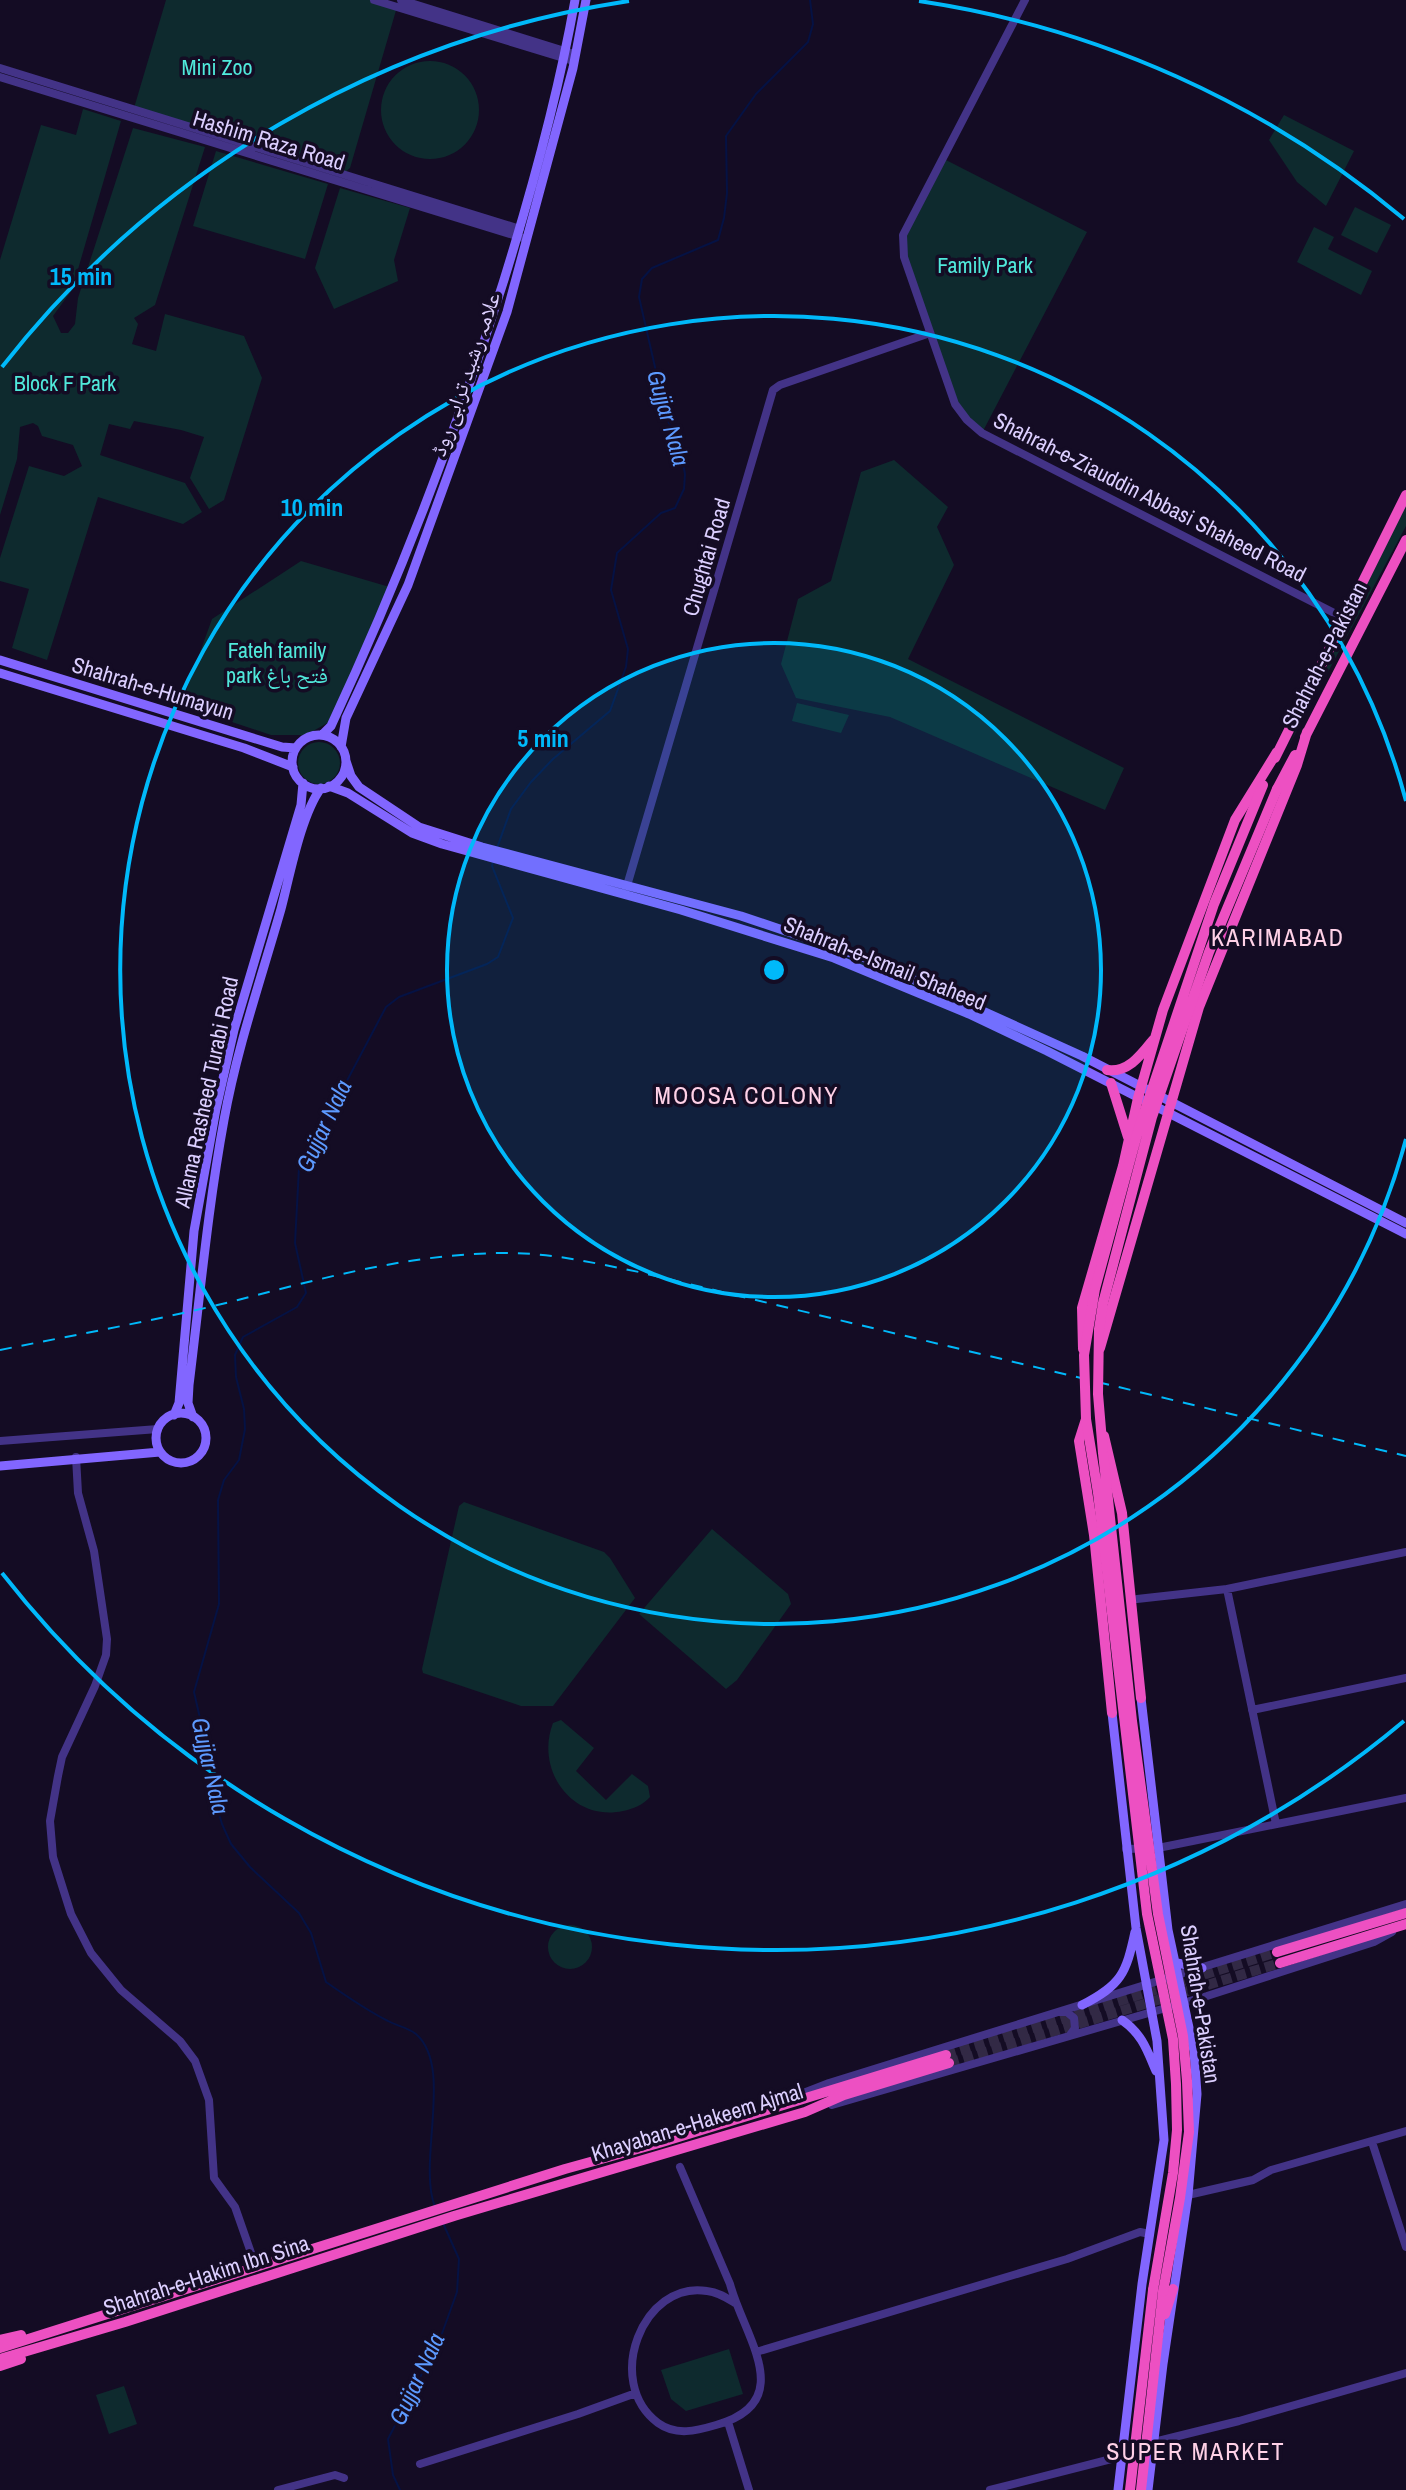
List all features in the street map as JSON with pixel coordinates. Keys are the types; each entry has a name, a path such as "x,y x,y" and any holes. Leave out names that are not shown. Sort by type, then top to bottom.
{"highway":[{"name":"Shahrah-e-Pakistan","path":"1277,752 1406,495"},
{"name":"Shahrah-e-Pakistan","path":"1099,1351 1103,1303 1152,1117 1209,952 1277,789 1406,540"},
{"path":"1130,2490 1189,2132 1183,2036 1158,1914 1132,1721 1099,1423 1099,1351 1199,1007 1297,765 1307,732"},
{"path":"1084,1355 1095,1289 1138,1131 1214,904 1277,752"},
{"path":"1141,2490 1177,2130 1176,2084 1173,2039 1147,1914 1098,1493 1086,1419 1082,1308 1163,1010 1235,820 1277,752"},
{"path":"1107,1070 1118,1070 1132,1063 1155,1037"},
{"path":"1111,1083 1129,1139"},
{"path":"1086,1419 1079,1441 1101,1590 1112,1713"},
{"path":"1099,1423 1114,1472 1122,1513 1141,1698"},
{"path":"1347,1923 1406,1912"},
{"path":"1404,1925 1279,1957 1406,1912"},
{"name":"Khayaban-e-Hakeem Ajmal","path":"948,2059 805,2112 454,2210 565,2169 948,2059"},
{"path":"422,2221 454,2210"},
{"name":"Shahrah-e-Hakim Ibn Sina","path":"0,2348 256,2267 422,2221"},
{"name":"Shahrah-e-Hakim Ibn Sina","path":"0,2359 86,2334 422,2221"},
{"path":"0,2340 85,2320"},
{"path":"0,2366 86,2334"}],"main road":[{"name":"علامہ رشید ترابی روڈ","path":"571,56 575,0"},
{"name":"علامہ رشید ترابی روڈ","path":"322,735 331,726 393,588 447,451 522,235 586,0"},
{"name":"علامہ رشید ترابی روڈ","path":"341,747 346,718 408,585 507,312 522,235"},
{"name":"Shahrah-e-Humayun","path":"0,660 282,747 296,748"},
{"name":"Shahrah-e-Humayun","path":"0,673 244,748 293,767"},
{"path":"322,735 330,737 341,747 346,761 342,776 325,787 303,783 293,767 296,748 308,738 322,735"},
{"name":"Shahrah-e-Ismail Shaheed","path":"346,761 359,787 419,827 626,889 741,916 868,959 1107,1070 1168,1114 1406,1234"},
{"name":"Allama Rasheed Turabi Road","path":"174,1415 181,1388 194,1231 251,970 301,805 303,783"},
{"name":"Shahrah-e-Ismail Shaheed","path":"325,787 348,793 412,833 469,852 522,860"},
{"name":"Allama Rasheed Turabi Road","path":"226,1087 313,799 325,787"},
{"name":"Shahrah-e-Ismail Shaheed","path":"626,889 834,958 969,1014 1111,1083 1171,1102 1406,1223"},
{"name":"Allama Rasheed Turabi Road","path":"193,1417 188,1403 189,1385 217,1132"},
{"path":"174,1415 193,1417 204,1429 205,1445 201,1453 188,1462 172,1462 156,1444 162,1421 174,1415"},
{"path":"0,1466 160,1452"},
{"name":"Shahrah-e-Pakistan","path":"1141,1698 1168,1930 1194,2051 1197,2094 1188,2195 1163,2290 1163,2364 1148,2490"},
{"path":"1112,1713 1136,1928 1154,2016 1164,2140 1118,2490"},
{"path":"1082,2005 1108,1992 1119,1980 1127,1968 1136,1928"},
{"path":"1143,1966 1151,1972 1165,1972 1176,1960 1202,1968"},
{"path":"1154,2016 1170,2008 1187,2015"},
{"path":"1122,2020 1134,2028 1144,2042 1158,2078"}],"street":[{"path":"374,0 571,56"},
{"path":"401,0 571,56"},
{"name":"Shahrah-e-Ziauddin Abbasi Shaheed Road","path":"1025,0 903,235 904,257 955,404 982,433 1344,618"},
{"name":"Hashim Raza Road","path":"0,68 522,235"},
{"name":"Hashim Raza Road","path":"0,77 522,235"},
{"name":"Chughtai Road","path":"626,889 773,390 930,333"},
{"path":"0,1441 158,1429"},
{"path":"76,1457 78,1493 94,1551 105,1615 106,1655 62,1757 50,1821 50,1840 57,1875 75,1923 100,1966 121,1990 180,2041 195,2061 209,2100 214,2178 235,2207 256,2267"},
{"path":"1137,1599 1227,1589 1406,1552"},
{"path":"1227,1589 1276,1824"},
{"path":"1252,1710 1406,1678"},
{"path":"1126,1849 1158,1848 1406,1798"},
{"path":"721,2123 829,2083 1406,1904"},
{"path":"805,2112 1122,2020 1154,2016 1185,2001 1374,1942 1404,1925"},
{"path":"1202,1968 1187,1976 1184,1986 1191,1996 1207,1996"},
{"path":"1061,2012 1067,2012 1074,2018 1075,2028 1068,2037"},
{"path":"1188,2195 1253,2180 1271,2170 1406,2131"},
{"path":"1372,2142 1406,2247"},
{"path":"680,2167 756,2352 761,2380 758,2401 743,2415 692,2431 667,2429 654,2420 636,2393 630,2371 634,2344 646,2321 678,2296 694,2291 707,2290 735,2303"},
{"path":"756,2352 1056,2262 1140,2232 1150,2234"},
{"path":"1154,2442 1406,2373"},
{"path":"420,2464 636,2393"},
{"path":"728,2422 749,2490"},
{"path":"990,2490 1123,2456"},
{"path":"278,2490 335,2475 344,2478"}],"green space":[{"name":"Mini Zoo","path":"166,0 374,0 397,7 350,168 343,174 134,108"},
{"path":"430,61 449,65 465,75 475,91 479,110 475,129 465,145 449,155 430,159 411,155 395,145 385,129 381,110 385,91 395,75 411,65"},
{"name":"Block F Park","path":"83,109 121,121 72,290 53,316 61,333 68,333 75,324 78,298 133,128 205,147 155,305 134,318 138,324 132,344 156,351 165,314 244,336 262,378 224,500 209,509 190,478 204,437 134,421 130,429 109,424 100,455 185,483 202,512 183,524 98,497 47,660 12,648 29,589 0,581 0,558 29,466 64,476 82,466 73,445 42,436 38,426 33,423 20,427 17,459 0,515 0,260 41,125 76,135"},
{"path":"1284,115 1354,151 1326,206 1297,182 1269,140"},
{"path":"216,151 328,184 305,259 193,226"},
{"name":"Family Park","path":"944,159 1087,232 982,433 955,404 902,244"},
{"path":"340,188 410,208 394,260 398,281 334,309 315,268"},
{"path":"1355,207 1391,225 1377,253 1341,235"},
{"path":"1314,227 1334,237 1328,249 1372,271 1361,295 1297,262"},
{"path":"894,460 948,507 937,527 954,565 908,659 1124,768 1105,810 890,717 796,698 781,664 798,599 831,581 861,472"},
{"path":"1406,504 1406,526 1288,747"},
{"name":"Fateh family park فتح باغ","path":"301,561 393,588 331,721 306,735 271,735 181,705 212,619"},
{"path":"797,703 849,715 841,733 792,721"},
{"path":"319,742 334,748 340,763 334,778 319,784 304,778 298,763 304,748"},
{"path":"464,1502 604,1552 635,1598 553,1706 521,1706 423,1673 459,1506"},
{"path":"712,1529 788,1594 791,1604 737,1680 726,1689 639,1614"},
{"path":"561,1720 594,1748 576,1771 606,1800 632,1774 648,1786 650,1797 630,1809 604,1812 573,1800 554,1774 549,1758 553,1723"},
{"path":"570,1925 585,1932 592,1947 585,1962 570,1969 555,1962 548,1947 555,1932"},
{"path":"729,2349 743,2394 686,2411 671,2399 661,2370"},
{"path":"124,2386 137,2424 109,2434 96,2395"}],"waterway":[{"name":"Gujjar Nala","path":"497,848 511,809 531,782 553,759 610,711 626,667 628,649 611,590 617,553 661,513 675,508 684,489 685,474 679,444 659,402 655,367 639,297 642,279 652,268 718,240 727,193 726,136 756,94 808,42 813,24 810,0"},
{"name":"Gujjar Nala","path":"435,2207 430,2165 434,2091 427,2049 413,2032 372,2012 326,1982 311,1933 299,1913 250,1867 231,1844 211,1786 194,1692 219,1604 218,1500 224,1480 239,1460 245,1429 235,1355 243,1337 297,1307 306,1293 295,1243 299,1168 307,1148 332,1109 386,1007 399,997 498,957 513,918 493,862"},
{"name":"Gujjar Nala","path":"400,2490 393,2475 388,2439 440,2339 457,2292 459,2259 443,2223"}],"tunnel":[{"path":"946,2055 1277,1952"},
{"path":"949,2063 1280,1963"}],"railway":[{"path":"0,1350 179,1314 371,1268 439,1257 524,1253 639,1272 1406,1456"}],"district":[{"name":"KARIMABAD","path":"1278,938"},
{"name":"MOOSA COLONY","path":"747,1096"},
{"name":"SUPER MARKET","path":"1196,2452"}]}
